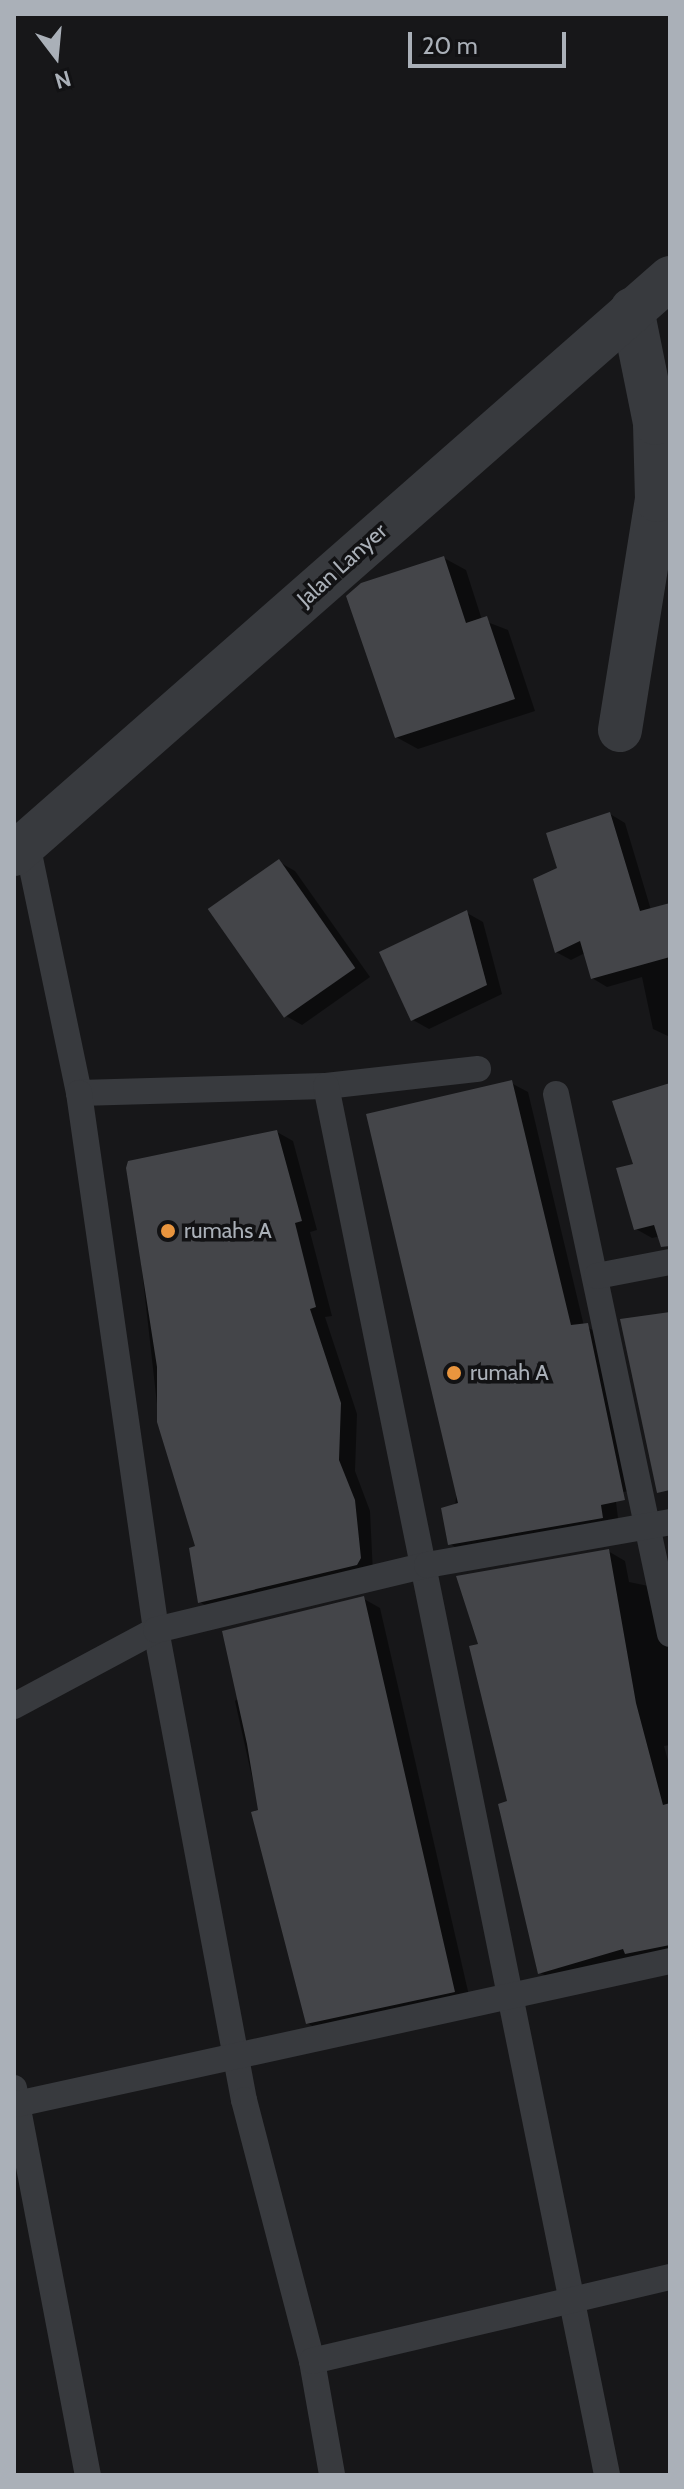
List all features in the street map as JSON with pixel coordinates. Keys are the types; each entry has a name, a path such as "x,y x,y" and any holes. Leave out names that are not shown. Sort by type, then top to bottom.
{"street":[{"name":"Jalan Lanyer","path":"20,849 670,278"},
{"path":"620,730 657,500 655,423 632,309"}],"lane":[{"path":"20,849 79,1093 156,1630 238,2056 312,2361 332,2475"},
{"path":"79,1093 326,1086 478,1069"},
{"path":"326,1086 577,2300 607,2475"},
{"path":"556,1094 658,1524 670,1634"},
{"path":"597,1276 670,1262"},
{"path":"14,1706 156,1630 427,1565 658,1524"},
{"path":"88,2475 16,2096 238,2056 670,1961"},
{"path":"312,2361 670,2277"}],"building":[{"path":"444,556 466,623 487,616 515,699 395,738 346,596 361,583"},
{"path":"610,812 640,911 670,903 670,957 591,979 580,941 555,953 533,879 557,868 546,833"},
{"path":"279,859 355,968 284,1018 208,909"},
{"path":"467,910 487,985 411,1021 379,952"},
{"path":"512,1080 571,1325 588,1323 625,1500 601,1505 603,1518 448,1545 441,1508 458,1503 366,1114"},
{"path":"670,1083 670,1246 661,1247 654,1225 634,1230 616,1168 633,1164 612,1101"},
{"path":"277,1130 302,1221 295,1223 316,1307 310,1309 341,1403 339,1460 355,1500 361,1558 357,1565 198,1603 189,1548 195,1546 157,1422 157,1367 126,1168 128,1161"},
{"path":"670,1312 670,1490 657,1493 620,1319"},
{"path":"609,1549 636,1703 663,1805 670,1803 670,1945 625,1954 623,1949 538,1974 498,1804 507,1801 469,1646 478,1644 456,1576"},
{"path":"364,1596 455,1992 306,2024 251,1812 258,1810 222,1631"}],"place":[{"name":"rumahs A","path":"168,1231"},
{"name":"rumah A","path":"454,1373"}]}
